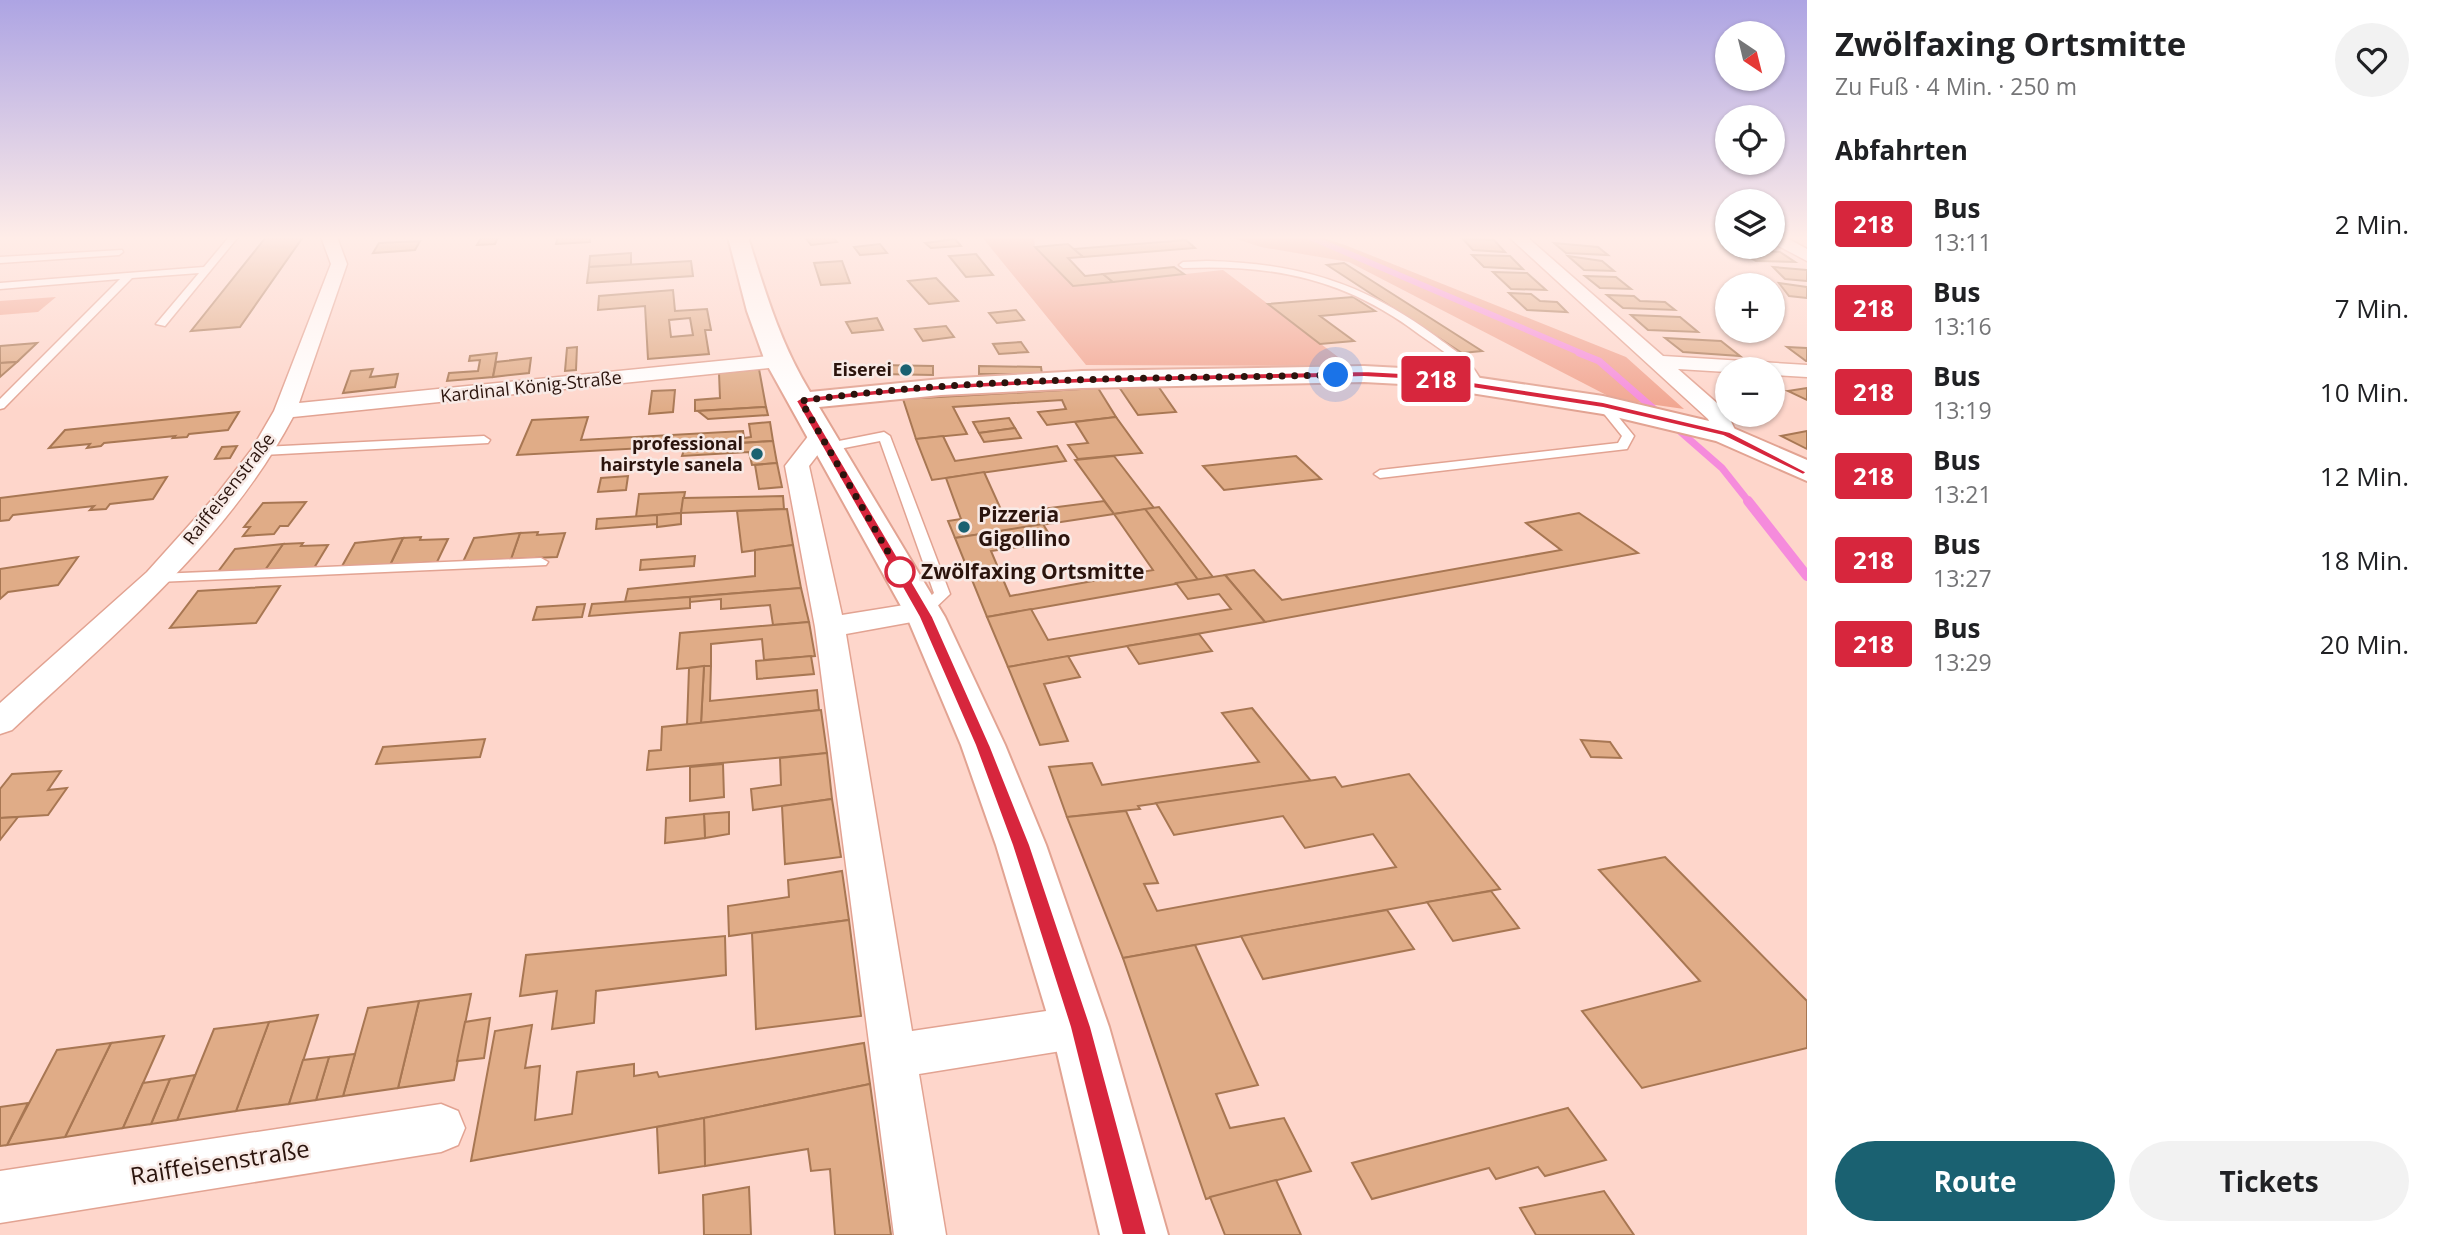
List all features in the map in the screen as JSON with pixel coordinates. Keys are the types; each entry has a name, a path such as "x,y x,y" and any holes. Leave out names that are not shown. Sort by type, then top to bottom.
{"main road":[{"path":"754,295 778,361 923,611 950,666 1021,845 1080,1027 1134,1235"},
{"path":"801,401 933,387 1113,379 1364,374 1420,377 1603,405 1726,434 1807,472"}],"street":[{"name":"Raiffeisenstraße","path":"0,722 156,578 227,498 263,451 285,411 328,295"},
{"path":"1581,295 1717,416 1726,434"},
{"name":"Kardinal König-Straße","path":"285,411 778,361"},
{"path":"1655,362 1807,371"},
{"path":"825,441 797,466 830,627 920,1235"},
{"path":"830,627 923,611"},
{"path":"893,1056 1080,1027"},
{"name":"Raiffeisenstraße","path":"0,1198 440,1128"}],"lane":[{"path":"0,406 111,295"},
{"path":"161,324 185,295"},
{"path":"1362,295 1373,299 1469,367 1476,384"},
{"path":"1380,474 1623,446 1628,436 1603,405"},
{"path":"825,441 884,436 942,594 923,611"},
{"path":"263,451 484,440"},
{"name":"Raiffeisenstraße","path":"156,578 541,562"}],"shaded area":[{"path":"1029,295 1256,295 1350,366 1086,365"},
{"path":"1412,295 1470,295 1626,357 1684,409 1614,399"},
{"path":"56,297 38,312 0,315 0,301"}],"building":[{"path":"220,295 263,295 240,327 191,331"},
{"path":"673,295 675,311 707,309 711,330 705,330 709,354 648,359 645,306 598,310 599,296","holes":["690,318 693,335 671,337 669,320"]},
{"path":"920,295 952,295 958,301 929,304"},
{"path":"1372,295 1394,295 1482,351 1462,353"},
{"path":"1511,295 1532,295 1540,301 1557,302 1567,312 1527,310"},
{"path":"1607,295 1634,296 1640,301 1665,302 1675,310 1623,308"},
{"path":"1788,295 1807,295 1807,298 1789,296"},
{"path":"1353,297 1375,311 1320,316 1354,341 1320,344 1268,304"},
{"path":"1016,310 1024,320 997,323 989,313"},
{"path":"1631,315 1680,317 1698,332 1648,330"},
{"path":"877,318 883,330 852,333 846,322"},
{"path":"946,326 954,337 923,341 915,329"},
{"path":"1665,338 1715,341 1715,343 1724,343 1740,356 1683,352"},
{"path":"1021,342 1028,352 999,354 993,344"},
{"path":"37,343 17,362 0,363 0,346"},
{"path":"577,347 576,370 565,371 567,348"},
{"path":"1787,347 1807,348 1807,361 1806,361"},
{"path":"497,353 493,377 447,381 449,373 478,371 480,360 469,361 470,356"},
{"path":"531,358 529,373 493,377 496,362"},
{"path":"17,362 0,377 0,363"},
{"name":"Eiserei","path":"880,365 933,366 933,375 879,374"},
{"path":"979,366 1041,367 1042,374 979,374"},
{"path":"373,369 370,377 398,374 395,387 343,393 351,371"},
{"path":"759,369 766,407 695,411 695,400 720,398 719,373"},
{"path":"1158,386 1176,412 1138,415 1119,387"},
{"path":"1098,388 1116,417 1047,425 1038,412 1066,409 1062,400 953,407 967,434 916,439 903,399"},
{"path":"1807,388 1807,400 1788,391"},
{"path":"675,390 673,412 649,414 652,391"},
{"path":"766,407 768,415 708,419 698,411"},
{"path":"239,412 228,430 189,434 187,437 104,443 87,448 90,444 49,448 65,430"},
{"path":"588,417 581,440 743,431 744,438 751,437 749,424 770,422 773,441 517,455 532,420"},
{"path":"1116,417 1142,453 1078,459 1068,445 1088,443 1075,422"},
{"path":"1009,418 1015,428 979,433 973,422"},
{"path":"1015,428 1021,438 984,442 979,433"},
{"path":"1807,431 1807,449 1781,436"},
{"path":"943,436 955,461 1057,446 1066,461 932,480 916,439"},
{"path":"773,441 777,463 752,465 749,452 682,456 685,447"},
{"path":"237,446 230,458 215,459 222,447"},
{"path":"1114,456 1154,508 1114,514 1075,460"},
{"path":"1296,456 1321,479 1224,490 1203,466"},
{"path":"777,463 782,487 759,489 755,465"},
{"path":"984,472 1003,514 1104,501 1114,514 955,538 948,521 961,519 946,478"},
{"path":"628,476 626,490 598,492 601,478"},
{"path":"167,477 153,499 110,504 106,509 90,510 94,506 13,515 9,520 0,521 0,498"},
{"path":"685,492 681,513 636,517 639,494"},
{"path":"783,496 784,509 681,513 683,498"},
{"path":"306,502 288,526 280,526 274,534 243,536 250,527 244,527 263,503"},
{"path":"1159,507 1213,577 1198,580 1145,509"},
{"path":"787,509 793,545 742,552 737,511"},
{"path":"1145,509 1198,580 987,617 955,538 1043,524 1054,542 991,551 1010,596 1153,570 1114,514"},
{"path":"681,513 681,524 657,527 657,515"},
{"path":"1579,513 1638,553 1265,622 1225,575 1254,570 1282,600 1561,550 1526,523"},
{"path":"657,515 657,524 596,529 597,519"},
{"path":"538,532 537,535 565,533 557,557 511,559 520,533"},
{"path":"520,533 511,559 463,562 474,538"},
{"path":"421,537 420,540 448,539 437,562 390,565 403,538"},
{"path":"403,538 390,565 341,568 355,543"},
{"path":"303,543 301,546 328,545 314,568 265,570 283,544"},
{"path":"283,544 265,570 217,573 235,549"},
{"path":"793,545 801,588 625,602 628,589 755,576 755,550"},
{"path":"695,556 694,566 640,570 641,560"},
{"path":"78,557 58,585 8,592 0,599 0,569"},
{"path":"1225,575 1265,622 1008,667 987,617 1031,609 1048,640 1231,609 1219,594 1188,599 1176,583"},
{"path":"280,586 256,623 170,628 198,591"},
{"path":"801,588 809,622 773,625 770,605 721,609 721,599 690,602 690,597"},
{"path":"690,597 690,608 589,616 592,604"},
{"path":"585,604 582,617 533,620 537,607"},
{"path":"809,622 815,656 764,660 762,639 711,644 711,666 677,669 680,633"},
{"path":"1199,634 1212,651 1139,664 1127,646"},
{"path":"811,656 814,674 757,679 756,661"},
{"path":"1068,656 1080,677 1044,684 1068,741 1040,745 1008,667"},
{"path":"704,666 711,666 710,701 817,690 819,710 701,723"},
{"path":"704,666 701,723 687,725 689,668"},
{"path":"1252,708 1311,781 1138,806 1140,809 1067,817 1049,767 1092,763 1102,785 1259,762 1222,713"},
{"path":"821,710 827,753 647,770 649,751 661,750 662,727"},
{"path":"485,739 480,757 376,764 383,747"},
{"path":"1581,740 1610,742 1621,758 1591,757"},
{"path":"827,753 832,799 753,810 751,789 781,785 780,758"},
{"path":"723,764 724,797 690,801 690,767"},
{"path":"61,771 48,790 67,788 48,815 0,818 0,789 12,774"},
{"path":"1409,774 1500,889 1123,958 1067,817 1126,811 1158,883 1144,884 1157,911 1396,867 1373,834 1305,848 1283,816 1174,835 1156,803 1335,777 1342,787"},
{"path":"832,799 841,857 785,864 782,806"},
{"path":"729,812 729,834 705,838 704,814"},
{"path":"704,814 705,838 665,843 666,818"},
{"path":"18,817 0,840 0,818"},
{"path":"1665,857 1807,1001 1807,1048 1642,1088 1582,1011 1700,981 1599,870"},
{"path":"842,871 849,920 729,936 728,906 789,897 788,880"},
{"path":"1491,891 1519,928 1453,941 1427,902"},
{"path":"1387,910 1414,949 1263,979 1241,936"},
{"path":"849,920 861,1016 756,1029 752,933"},
{"path":"725,936 726,975 596,991 594,1023 552,1029 557,991 520,996 526,955"},
{"path":"1195,945 1258,1085 1216,1094 1230,1128 1284,1118 1311,1171 1206,1199 1123,958"},
{"path":"471,994 454,1080 398,1088 419,1001"},
{"path":"419,1001 398,1088 343,1096 368,1008"},
{"path":"318,1015 289,1104 236,1111 269,1022"},
{"path":"490,1018 484,1058 457,1061 465,1022"},
{"path":"269,1022 236,1111 177,1120 214,1029"},
{"path":"532,1025 525,1068 540,1066 535,1120 572,1114 577,1072 634,1064 634,1076 657,1072 659,1077 864,1043 870,1084 471,1161 495,1031"},
{"path":"164,1036 123,1128 65,1137 111,1043"},
{"path":"111,1043 65,1137 7,1145 57,1050"},
{"path":"355,1054 343,1096 316,1100 329,1057"},
{"path":"329,1057 316,1100 289,1104 303,1060"},
{"path":"195,1075 177,1120 151,1124 170,1079"},
{"path":"170,1079 151,1124 123,1128 143,1083"},
{"path":"870,1084 891,1235 835,1235 830,1169 811,1171 808,1149 705,1166 704,1118"},
{"path":"28,1103 7,1145 0,1146 0,1107"},
{"path":"1568,1108 1606,1160 1545,1176 1538,1167 1496,1179 1489,1168 1372,1199 1352,1163"},
{"path":"704,1118 705,1166 659,1173 657,1127"},
{"path":"1276,1180 1301,1235 1225,1235 1210,1197"},
{"path":"749,1187 751,1235 704,1235 703,1195"},
{"path":"1604,1191 1634,1235 1536,1235 1520,1208"}],"waterway":[{"path":"1444,295 1583,354"},
{"path":"1579,353 1599,361 1662,416"},
{"path":"1674,426 1722,468 1749,502"},
{"path":"1748,501 1807,576"}],"bus line":[{"name":"218","path":"1134,1235 1080,1027 1021,845 982,745 950,666 926,617 801,401 933,387 1113,379 1364,374 1420,377 1603,405 1726,434 1807,472"}],"place":[{"name":"Eiserei","path":"906,370"},
{"name":"professional hairstyle sanela","path":"757,454"},
{"name":"Pizzeria Gigollino","path":"964,527"},
{"name":"Zwölfaxing Ortsmitte","path":"900,572"}],"route":[{"path":"900,572 903,578 801,401 874,392 993,384 1336,375"}]}
